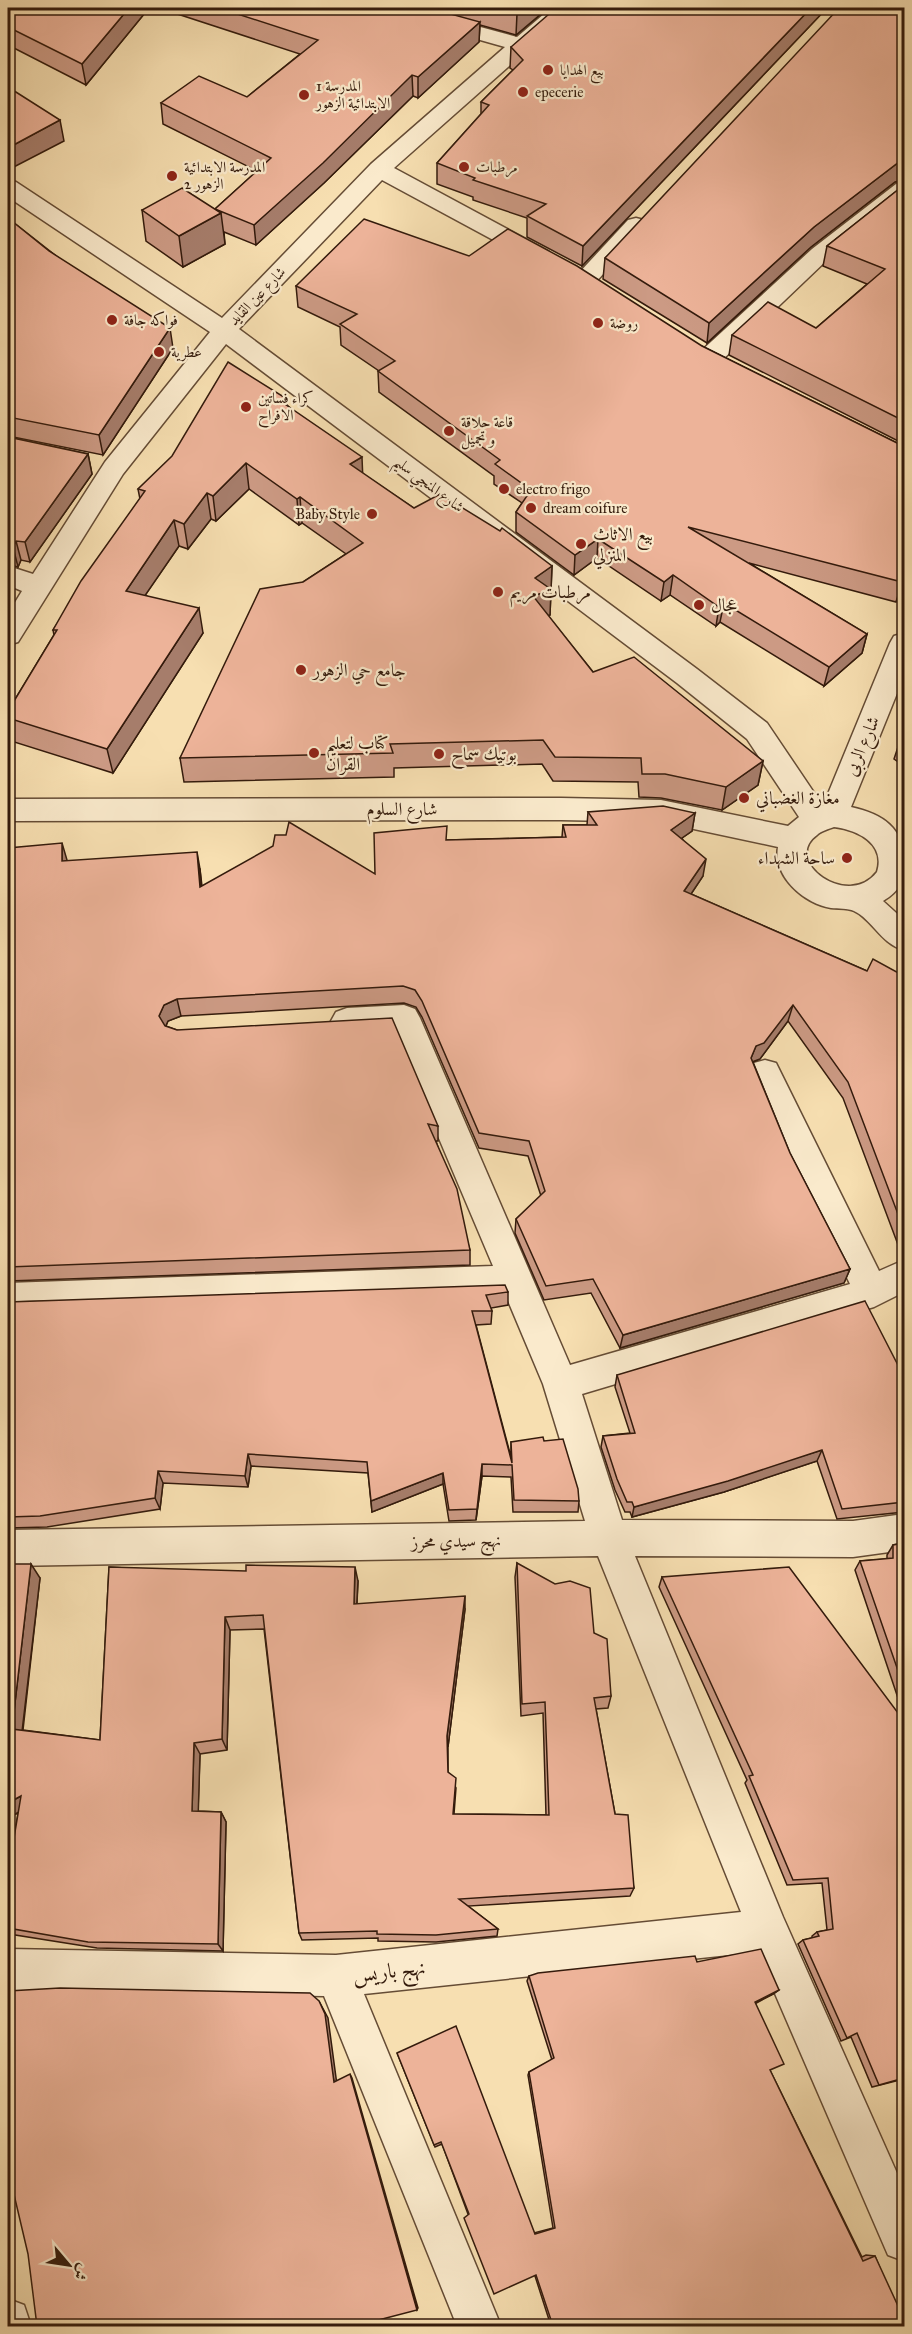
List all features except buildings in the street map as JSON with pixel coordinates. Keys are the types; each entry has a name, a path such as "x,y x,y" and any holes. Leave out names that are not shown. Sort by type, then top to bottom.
{"street":[{"path":"388,8 521,45"},
{"name":"شارع عين القايد","path":"8,635 38,587 104,466 224,330 380,169 563,8"},
{"path":"380,169 595,286 649,212"},
{"name":"شارع المنجي سليم","path":"8,187 224,330 757,731 824,817"},
{"path":"710,357 820,254 904,189"},
{"path":"8,575 38,587"},
{"name":"شارع الربى","path":"824,817 904,643"},
{"name":"شارع السلوم","path":"8,810 561,809 661,811 793,838"},
{"path":"824,817 851,817 882,832 891,845 895,859 893,873 883,892 843,898 826,895 811,887 799,877 792,864 790,851 793,838 802,827 824,817"},
{"path":"883,892 904,938"},
{"path":"322,1023 404,1018 561,1384 609,1538 768,1930 904,2239"},
{"path":"765,1073 871,1291"},
{"path":"561,1384 871,1291 904,1275"},
{"path":"8,1299 516,1280"},
{"name":"نهج سيدي محرز","path":"8,1548 609,1538 853,1539 904,1532"},
{"name":"نهج باريس","path":"8,1970 336,1976 768,1930"},
{"path":"336,1976 479,2326"},
{"path":"8,2321 9,2326"}],"place":[{"name":"بيع الهدايا","path":"548,70"},
{"name":"epecerie","path":"523,92"},
{"name":"1 المدرسة الابتدائية الزهور","path":"304,95"},
{"name":"مرطبات","path":"464,167"},
{"name":"المدرسة الابتدائية الزهور 2","path":"172,176"},
{"name":"فواكه جافة","path":"112,320"},
{"name":"روضة","path":"598,323"},
{"name":"عطرية","path":"159,352"},
{"name":"كراء فساتين الافراح","path":"246,407"},
{"name":"قاعة حلاقة و تجميل","path":"449,431"},
{"name":"electro frigo","path":"504,489"},
{"name":"dream coifure","path":"531,508"},
{"name":"Baby Style","path":"372,514"},
{"name":"بيع الاثاث المنزلي","path":"581,544"},
{"name":"مرطبات مريم","path":"498,592"},
{"name":"عجال","path":"699,605"},
{"name":"جامع حي الزهور","path":"301,670"},
{"name":"كتاب لتعليم القران","path":"314,753"},
{"name":"بوتيك سماح","path":"439,754"},
{"name":"مغازة الغضباني","path":"744,798"},
{"name":"ساحة الشهداء","path":"847,858"}]}
